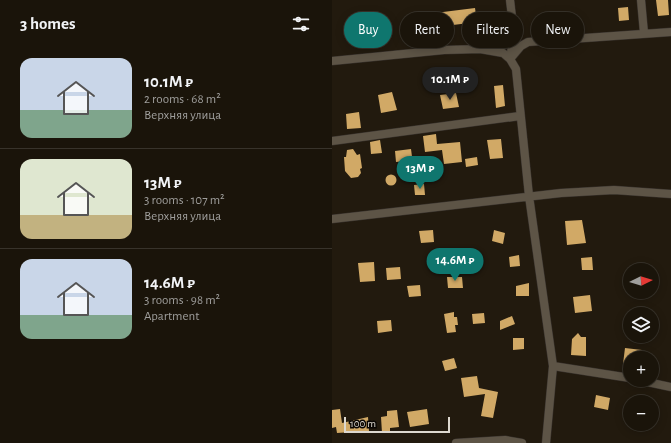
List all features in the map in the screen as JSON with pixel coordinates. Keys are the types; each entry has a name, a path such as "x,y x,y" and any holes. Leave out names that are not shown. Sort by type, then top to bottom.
{"street":[{"path":"510,0 514,34 510,60"},
{"path":"641,0 644,33"},
{"path":"510,60 521,46 528,42 671,32"},
{"path":"332,61 444,50 480,49 503,53 516,69 529,196 553,366 546,443"},
{"path":"332,141 520,116"},
{"path":"332,219 529,196 614,190 671,194"},
{"path":"553,366 623,377"},
{"path":"659,384 671,387"},
{"path":"456,443 506,440 522,443"}],"building":[{"path":"656,0 668,0 669,15 658,16"},
{"path":"628,7 629,20 619,21 618,8"},
{"path":"475,8 476,12 462,12 462,24 454,25 454,12 443,12"},
{"path":"503,85 505,106 496,108 494,86"},
{"path":"392,92 397,110 381,113 378,95"},
{"path":"456,93 459,107 443,109 440,95"},
{"path":"359,112 361,128 347,129 346,114"},
{"path":"436,134 437,144 460,142 462,162 444,164 442,150 425,152 423,136"},
{"path":"501,139 503,158 490,159 487,140"},
{"path":"380,140 382,153 371,154 370,142"},
{"path":"353,149 357,155 360,154 362,168 360,169 361,173 358,177 351,178 345,171 344,157 346,157 347,150"},
{"path":"411,149 413,164 406,165 406,161 396,162 395,151"},
{"path":"477,157 478,165 466,167 465,159"},
{"path":"389,175 393,175 395,176 395,184 389,185 386,182 386,178"},
{"path":"424,184 425,195 415,195 414,185"},
{"path":"582,220 586,243 567,245 565,221"},
{"path":"433,230 434,242 421,243 419,231"},
{"path":"494,230 505,233 503,244 492,241"},
{"path":"519,255 520,266 510,267 509,257"},
{"path":"592,257 593,270 582,270 581,258"},
{"path":"374,262 375,281 360,282 358,263"},
{"path":"400,267 401,279 387,280 386,268"},
{"path":"447,277 462,277 463,288 448,288"},
{"path":"529,283 529,296 516,296 516,286"},
{"path":"420,285 421,296 409,297 407,286"},
{"path":"590,295 592,311 575,313 573,297"},
{"path":"454,312 454,317 457,317 458,325 455,325 456,332 447,333 444,314"},
{"path":"484,313 485,323 473,324 472,314"},
{"path":"512,316 515,324 500,330 500,321"},
{"path":"391,320 392,331 378,333 377,321"},
{"path":"578,333 581,337 586,337 586,356 571,355 572,339"},
{"path":"513,338 524,338 524,349 513,350"},
{"path":"625,348 642,350 642,351 625,351"},
{"path":"454,358 457,368 445,371 442,361"},
{"path":"477,376 479,388 498,392 493,418 481,416 485,394 464,397 461,378"},
{"path":"596,395 610,398 608,410 594,407"},
{"path":"340,409 342,423 368,417 369,431 337,433 336,427 332,428 332,410"},
{"path":"427,409 429,424 410,427 407,412"},
{"path":"397,410 399,427 390,428 390,432 382,433 381,417 387,416 387,411"}]}
